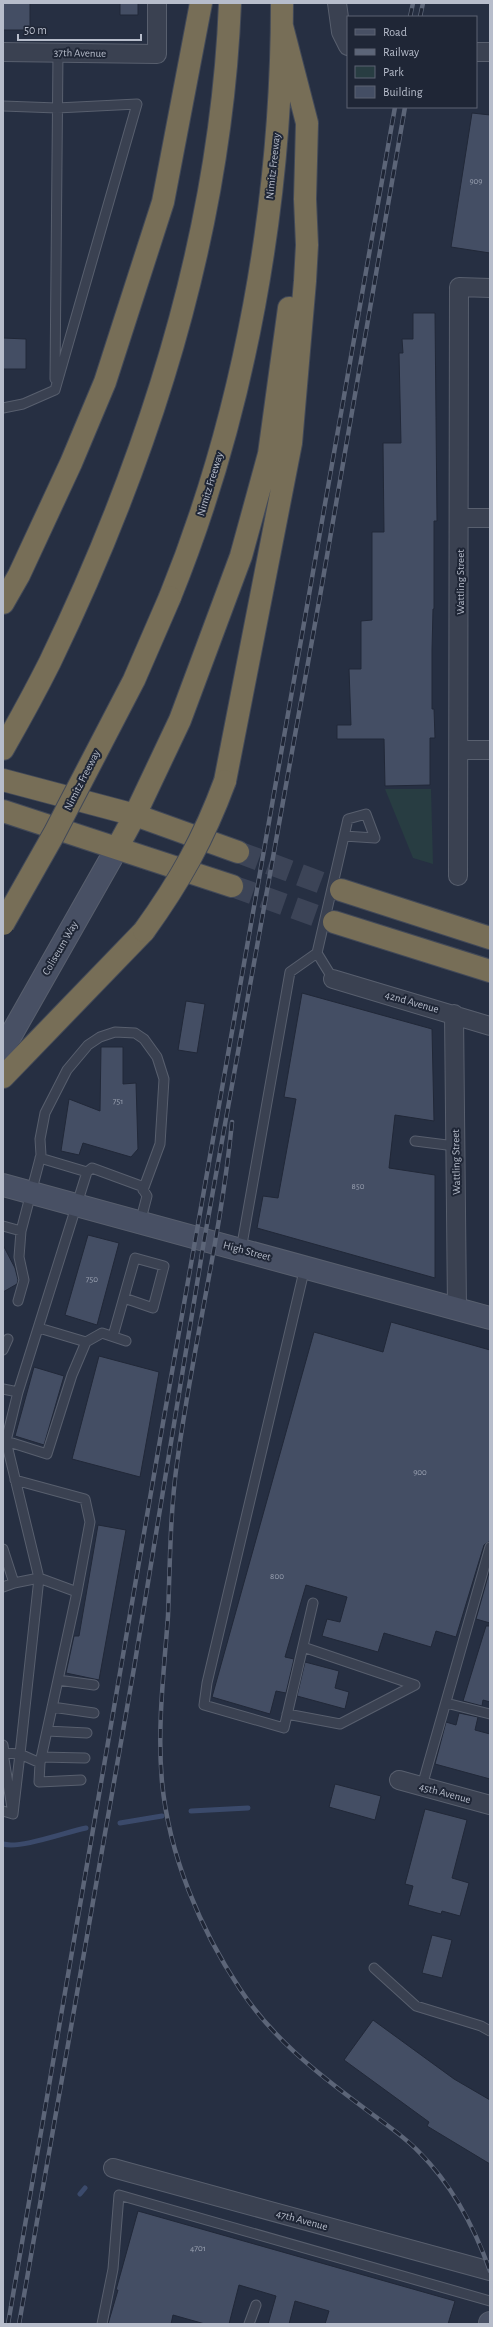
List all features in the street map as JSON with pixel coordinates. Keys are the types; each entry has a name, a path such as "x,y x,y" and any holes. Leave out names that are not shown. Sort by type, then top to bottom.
{"highway":[{"path":"3,603 19,575 64,477 105,382 163,202 201,3"},
{"path":"3,750 49,663 97,558 147,428 185,299 202,225 213,163 229,31 230,3"},
{"name":"Nimitz Freeway","path":"3,924 54,834 134,680 191,544 209,488 230,415 246,339 273,178 282,3"},
{"path":"3,1077 144,931 166,900 194,855 209,823 225,780 290,443 296,402 307,252 305,199 307,122 282,26"},
{"path":"117,848 135,815 180,720 241,556 269,454 305,199"},
{"path":"3,780 135,815 238,852"},
{"path":"3,811 232,886"},
{"path":"341,890 490,938"},
{"path":"334,922 490,972"}],"main road":[{"name":"Coliseum Way","path":"3,1049 117,848"},
{"name":"High Street","path":"3,1185 490,1318"}],"street":[{"name":"37th Avenue","path":"3,52 157,54 157,3"},
{"path":"337,3 341,32 347,44"},
{"path":"477,52 490,52"},
{"name":"Wattling Street","path":"458,876 460,518 459,288 490,288"},
{"path":"460,518 490,518"},
{"path":"459,750 490,750"},
{"name":"42nd Avenue","path":"333,979 490,1026"},
{"name":"Wattling Street","path":"454,1014 457,1309"},
{"name":"45th Avenue","path":"400,1780 490,1805"},
{"name":"47th Avenue","path":"113,2168 490,2272"}],"lane":[{"path":"55,390 58,53"},
{"path":"3,106 57,108 137,104 55,390"},
{"path":"3,408 23,404 55,390"},
{"path":"241,1250 290,972 317,953 344,836"},
{"path":"317,953 333,979"},
{"path":"18,1301 24,1280 19,1257 21,1231 40,1158 40,1139 43,1119 67,1070 88,1046 100,1037 115,1032 135,1033 144,1039 157,1057 164,1079 160,1144 144,1190"},
{"path":"415,1141 455,1146"},
{"path":"40,1158 87,1172"},
{"path":"13,1814 39,1578 6,1441 18,1392 87,1172 92,1168 141,1186 147,1196 140,1223"},
{"path":"3,1226 21,1231"},
{"path":"113,1336 135,1258 164,1266 154,1308 124,1298"},
{"path":"305,1267 207,1683 204,1705 284,1728 313,1603"},
{"path":"39,1328 86,1342"},
{"path":"6,1441 47,1454 72,1376 86,1342 102,1333 126,1341"},
{"path":"3,1350 8,1339"},
{"path":"3,1389 18,1392"},
{"path":"15,1480 85,1499 90,1522 77,1592 41,1760 40,1782 81,1780"},
{"path":"422,1786 490,1547"},
{"path":"3,1549 14,1583"},
{"path":"3,1587 14,1583 39,1578 77,1592"},
{"path":"287,1714 340,1724 415,1685 303,1647"},
{"path":"58,1680 94,1685"},
{"path":"446,1703 490,1714"},
{"path":"52,1707 94,1712"},
{"path":"47,1731 87,1733"},
{"path":"3,1746 6,1784 13,1814"},
{"path":"3,1753 20,1754 41,1760 85,1758"},
{"path":"3,1811 13,1814"},
{"path":"374,1968 416,2006 480,2026 490,2031"},
{"path":"102,2324 113,2269 119,2195 490,2301"},
{"path":"249,2324 256,2305"}],"green space":[{"path":"385,789 431,789 433,864 413,858"}],"building":[{"path":"3,3 30,3 30,30 3,30"},
{"path":"120,3 138,3 138,15 120,15"},
{"path":"472,113 490,115 490,253 451,247"},
{"path":"413,313 435,313 437,521 434,521 432,709 434,709 435,738 430,738 430,785 385,786 384,739 337,739 337,725 351,725 349,669 361,669 361,621 372,620 372,532 384,532 383,443 401,443 399,353 403,353 402,339 413,339"},
{"path":"3,338 26,339 26,369 3,369"},
{"path":"302,993 432,1029 434,1121 395,1115 389,1168 435,1175 435,1278 257,1228 263,1196 278,1198 296,1099 284,1097"},
{"path":"186,1001 205,1004 197,1053 178,1050"},
{"path":"101,1047 123,1047 123,1084 136,1083 138,1149 131,1157 83,1143 79,1155 61,1151 69,1099 100,1111"},
{"path":"88,1235 119,1243 97,1325 65,1315"},
{"path":"3,1245 15,1268 18,1280 17,1284 3,1292"},
{"path":"391,1322 490,1350 490,1541 484,1545 456,1637 436,1631 431,1647 384,1633 378,1652 322,1636 327,1619 340,1622 347,1597 306,1585 285,1657 294,1659 286,1693 276,1691 270,1714 212,1697 314,1332 383,1352"},
{"path":"99,1356 159,1372 140,1477 72,1459"},
{"path":"34,1367 64,1376 44,1445 15,1436"},
{"path":"98,1525 126,1530 99,1680 66,1673 74,1636 79,1636"},
{"path":"490,1569 490,1623 476,1619"},
{"path":"486,1626 490,1626 490,1702 483,1700 482,1706 463,1701"},
{"path":"305,1662 339,1671 335,1688 349,1692 345,1709 297,1696"},
{"path":"459,1713 478,1717 475,1730 490,1734 490,1779 435,1764 446,1722 456,1725"},
{"path":"335,1784 381,1796 375,1820 329,1807"},
{"path":"425,1809 467,1820 452,1878 469,1883 460,1916 442,1911 441,1914 408,1905 413,1886 405,1884"},
{"path":"432,1935 452,1940 442,1978 422,1973"},
{"path":"373,2020 454,2079 490,2100 490,2164 427,2126 429,2122 344,2060"},
{"path":"138,2211 455,2301 448,2324 325,2324 329,2311 295,2301 289,2324 268,2324 276,2296 239,2285 229,2324 205,2324 173,2315 171,2324 108,2324"}],"waterway":[{"path":"191,1811 248,1808"},
{"path":"120,1823 162,1816"},
{"path":"3,1844 11,1845 32,1842 86,1828"},
{"path":"80,2194 85,2188"}],"tunnel":[{"path":"238,852 341,890"},
{"path":"232,886 334,922"}],"railway":[{"path":"410,16 413,3"},
{"path":"420,16 423,3"},
{"path":"8,2324 160,1440 395,108"},
{"path":"19,2324 134,1668 204,1241 320,596 405,108"},
{"path":"232,1122 221,1208 183,1420 173,1501 168,1616 160,1741 162,1782 172,1837 179,1864 212,1942 225,1966 253,2007 281,2039 297,2054 329,2082 406,2140 431,2165 461,2207 477,2238 490,2271"}]}
